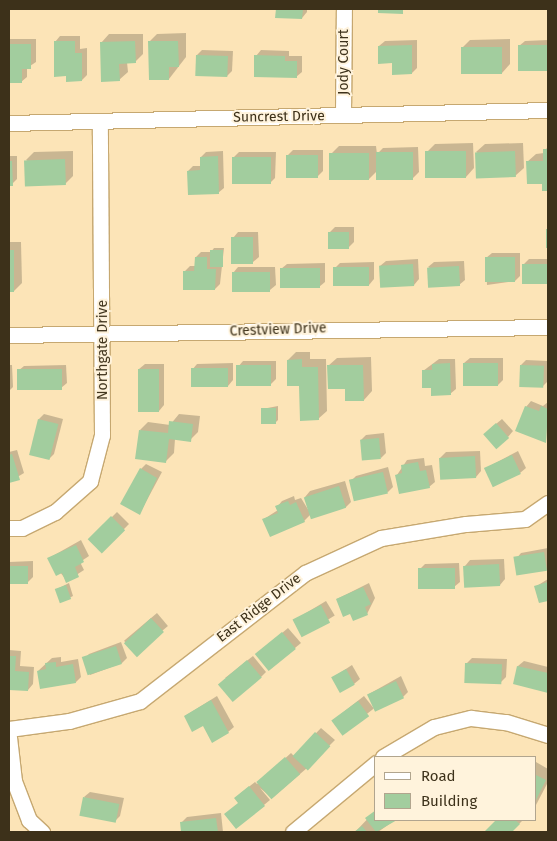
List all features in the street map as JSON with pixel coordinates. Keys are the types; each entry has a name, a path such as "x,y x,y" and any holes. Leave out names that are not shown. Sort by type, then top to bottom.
{"street":[{"name":"Jody Court","path":"343,115 344,9"},
{"name":"Suncrest Drive","path":"9,123 548,110"},
{"name":"Northgate Drive","path":"9,528 22,528 55,512 90,480 102,435 103,334 100,121"},
{"name":"Crestview Drive","path":"9,335 356,327 548,327"},
{"name":"East Ridge Drive","path":"9,729 69,721 140,701 304,573 381,538 466,524 525,519 548,503"},
{"path":"385,756 434,727 471,718 506,722 548,735"},
{"path":"9,737 14,781 29,820 42,832"},
{"path":"293,832 374,765"}],"building":[{"path":"276,9 303,9 302,19 275,18"},
{"path":"378,9 403,9 403,14 378,13"},
{"path":"54,41 75,41 75,53 82,53 82,81 66,82 66,76 54,77"},
{"path":"135,41 136,63 119,64 120,81 101,82 100,42"},
{"path":"148,41 178,41 179,67 169,67 169,80 149,80"},
{"path":"9,44 31,44 31,69 22,69 22,83 9,83"},
{"path":"412,45 412,74 392,75 392,63 378,64 378,46"},
{"path":"518,45 548,45 548,71 518,71"},
{"path":"461,47 502,47 502,74 461,74"},
{"path":"196,55 228,56 227,77 195,76"},
{"path":"254,55 285,56 285,61 297,61 297,78 254,77"},
{"path":"543,149 548,149 548,191 542,191 542,184 527,184 526,161 543,161"},
{"path":"425,151 466,151 466,178 425,178"},
{"path":"515,151 516,177 476,178 475,152"},
{"path":"376,152 413,152 413,180 376,180"},
{"path":"329,153 369,153 369,180 329,180"},
{"path":"286,155 318,155 318,178 286,178"},
{"path":"218,156 219,194 188,195 187,171 200,170 200,157"},
{"path":"232,157 271,157 271,184 232,184"},
{"path":"65,159 66,185 25,186 24,160"},
{"path":"9,161 12,161 13,186 9,186"},
{"path":"546,229 548,229 548,248 546,248"},
{"path":"328,232 349,232 349,249 328,249"},
{"path":"231,237 253,237 253,264 231,264"},
{"path":"9,250 14,250 14,292 9,292"},
{"path":"210,250 223,250 223,267 210,267"},
{"path":"195,257 207,257 207,269 216,269 215,290 183,290 183,271 194,271"},
{"path":"485,257 515,257 515,282 485,282"},
{"path":"413,264 414,286 380,288 379,266"},
{"path":"522,264 548,264 548,284 522,284"},
{"path":"459,266 460,286 428,288 427,268"},
{"path":"333,267 369,267 369,286 333,286"},
{"path":"280,268 320,268 320,288 280,288"},
{"path":"232,272 270,272 270,292 232,292"},
{"path":"302,359 302,367 318,367 319,420 300,421 299,386 287,386 287,360"},
{"path":"450,363 451,395 431,396 431,388 422,388 422,370 432,370 432,364"},
{"path":"463,363 498,363 498,386 463,386"},
{"path":"236,365 271,365 271,386 236,386"},
{"path":"327,365 363,365 364,401 345,401 345,389 328,389"},
{"path":"520,365 544,366 543,388 519,387"},
{"path":"191,368 228,368 228,387 191,387"},
{"path":"17,369 62,369 62,390 17,390"},
{"path":"138,369 159,369 159,412 138,412"},
{"path":"525,406 539,411 541,406 548,409 546,443 515,431"},
{"path":"261,408 276,408 276,424 261,424"},
{"path":"38,419 58,424 49,460 29,455"},
{"path":"169,421 193,424 191,442 169,439 166,463 135,459 139,430 168,433"},
{"path":"496,423 509,438 496,449 483,434"},
{"path":"379,438 381,459 362,461 360,440"},
{"path":"12,454 20,480 9,483 9,455"},
{"path":"512,455 521,474 493,487 484,468"},
{"path":"475,456 476,478 440,480 439,458"},
{"path":"418,462 420,471 426,470 430,488 399,494 395,475 402,473 401,465"},
{"path":"140,468 157,478 140,515 120,504"},
{"path":"383,472 388,493 354,501 349,480"},
{"path":"339,486 346,508 311,519 304,497"},
{"path":"288,501 290,505 296,502 305,522 270,537 262,519 278,513 275,506"},
{"path":"111,516 125,530 102,553 88,539"},
{"path":"76,545 84,562 75,567 79,577 66,583 62,573 56,576 47,558"},
{"path":"544,552 547,571 516,576 513,557"},
{"path":"499,564 500,586 464,588 463,566"},
{"path":"9,566 28,566 28,584 9,584"},
{"path":"418,568 455,568 455,589 418,589"},
{"path":"548,582 548,601 539,603 534,586"},
{"path":"66,585 71,599 60,603 55,589"},
{"path":"363,587 371,604 365,607 368,615 353,621 350,614 343,617 336,599"},
{"path":"321,605 330,623 302,637 292,620"},
{"path":"151,618 164,632 137,657 124,643"},
{"path":"282,632 296,649 269,671 255,654"},
{"path":"116,646 122,664 88,675 82,657"},
{"path":"9,656 16,656 15,671 29,672 28,691 9,690"},
{"path":"247,660 262,678 233,702 218,684"},
{"path":"56,662 56,667 73,664 76,683 40,689 37,671 46,669 45,663"},
{"path":"465,663 502,664 501,684 464,683"},
{"path":"517,666 548,673 548,693 513,684"},
{"path":"346,669 355,685 340,693 331,677"},
{"path":"396,681 404,698 375,712 367,695"},
{"path":"211,700 229,733 212,743 203,726 192,732 184,716"},
{"path":"358,701 369,716 342,736 331,720"},
{"path":"315,732 330,746 308,770 292,756"},
{"path":"285,757 300,774 271,799 256,782"},
{"path":"537,776 546,780 537,798"},
{"path":"249,786 265,806 236,829 224,814 238,803 234,798"},
{"path":"83,797 119,804 116,823 79,816"},
{"path":"374,811 374,821 395,821 376,832 365,818"},
{"path":"216,818 218,832 181,832 180,822"},
{"path":"495,821 516,821 520,824 512,832 484,832"},
{"path":"362,826 367,832 354,832"}]}
